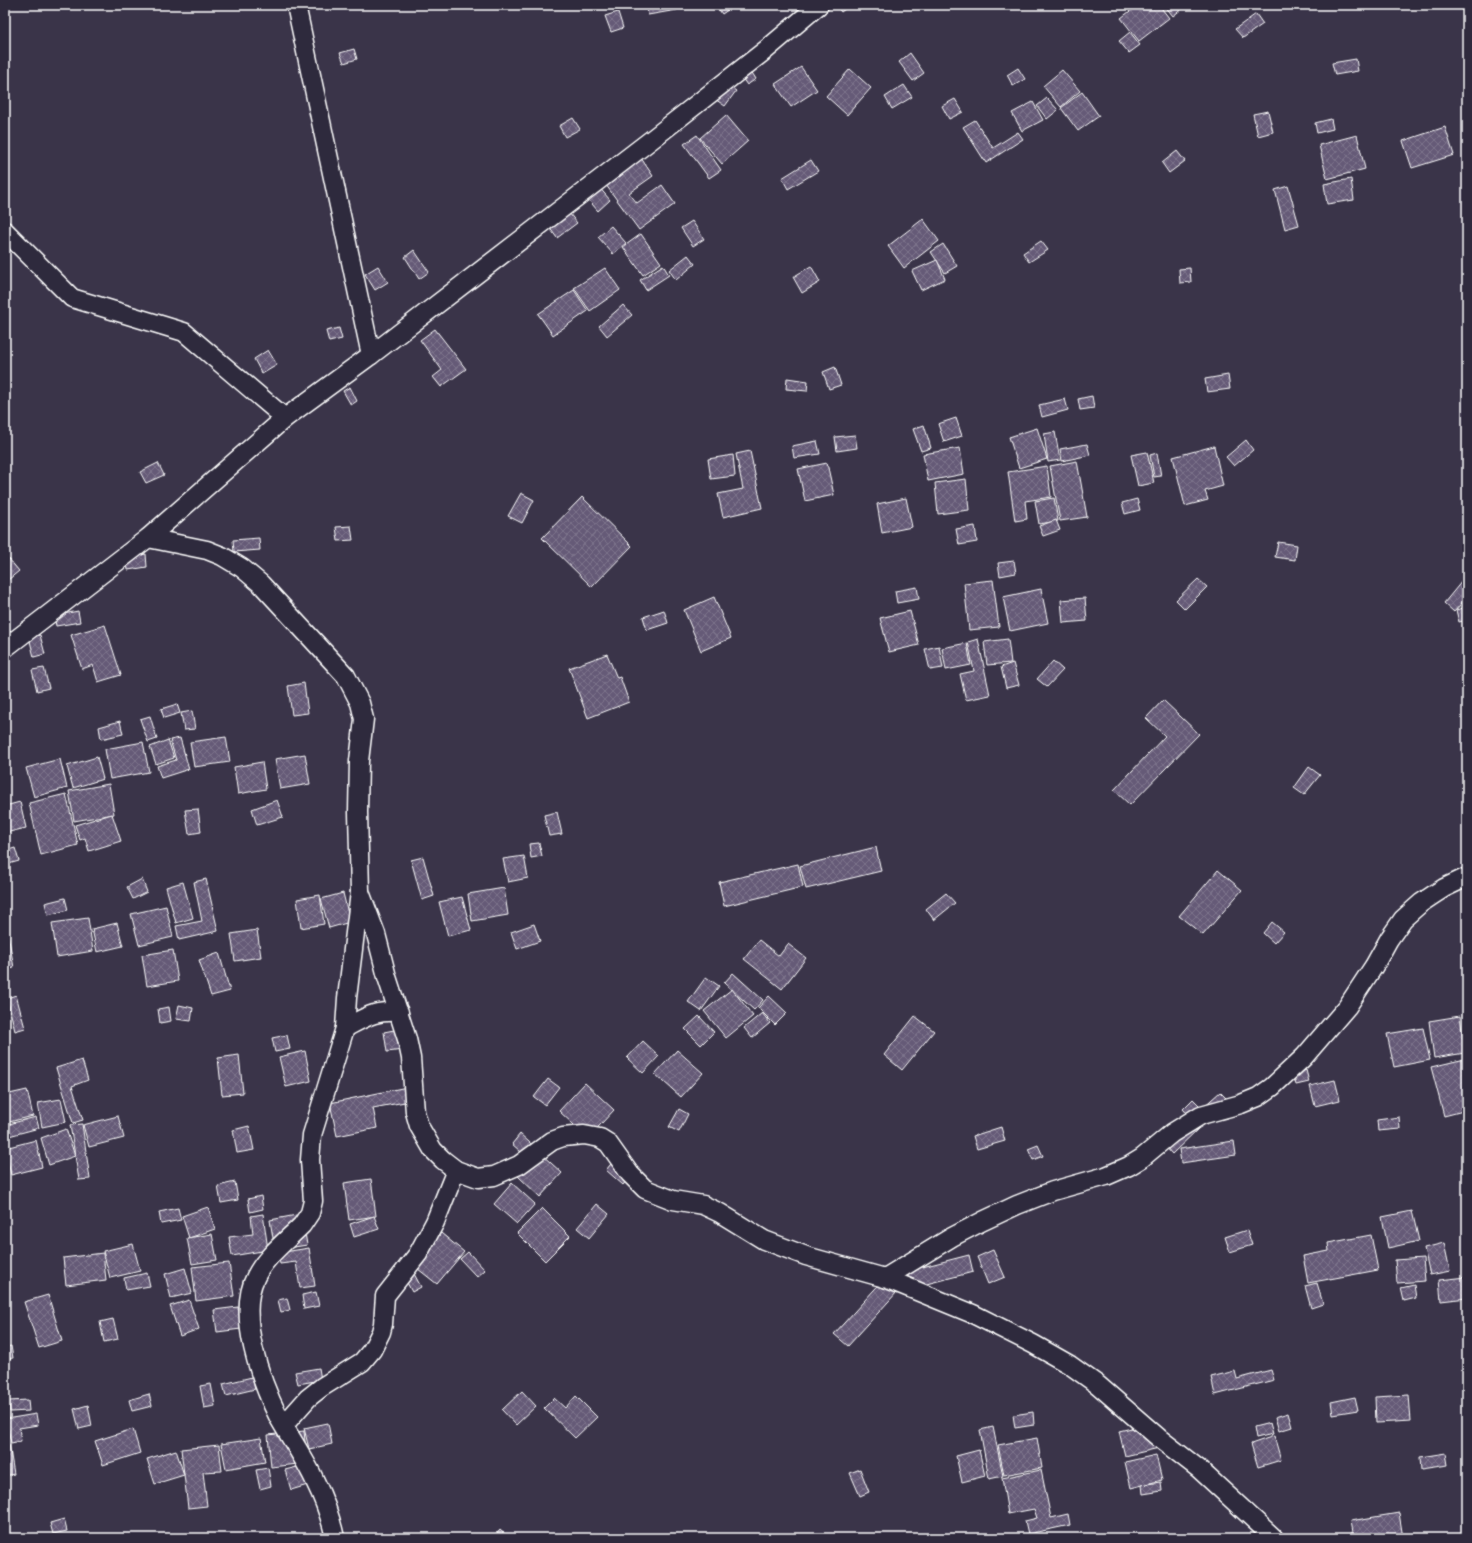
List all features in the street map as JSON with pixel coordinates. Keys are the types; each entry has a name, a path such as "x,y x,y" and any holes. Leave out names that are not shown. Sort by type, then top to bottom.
{"street":[{"path":"296,5 371,355"},
{"path":"5,648 148,538 285,418 371,355 651,140 767,49 819,5"},
{"path":"5,231 72,298 184,332 285,418"},
{"path":"148,538 207,550 222,556 242,568 261,584 346,676 360,703 364,719 358,761 360,892 347,998 345,1028 312,1136 310,1160 313,1201 310,1213 302,1225 262,1264 251,1286 248,1305 249,1329 252,1344 267,1390 284,1425 315,1480 326,1506 335,1538"},
{"path":"885,1278 952,1237 1016,1205 1053,1191 1106,1176 1129,1166 1142,1158 1172,1132 1201,1115 1240,1104 1258,1097 1304,1057 1347,1007 1403,919 1420,903 1444,888 1467,878"},
{"path":"360,892 370,917 387,977 399,1012 411,1058 413,1096 419,1126 433,1150 456,1170 478,1178 494,1176 519,1166 552,1141 574,1136 594,1136 608,1143 633,1178 645,1189 673,1200 703,1205 720,1213 764,1240 806,1256 885,1278 973,1314 1033,1344 1070,1365 1098,1384 1159,1438 1199,1469 1274,1538"},
{"path":"345,1028 375,1013 386,1011 399,1012"},
{"path":"284,1425 308,1398 322,1387 362,1362 372,1350 381,1332 383,1324 385,1296 418,1254 435,1222 456,1170"}],"building":[{"path":"647,5 676,5 677,10 648,15"},
{"path":"716,5 735,5 722,14"},
{"path":"836,5 850,5 841,12"},
{"path":"1138,5 1159,5 1169,18 1139,41 1121,18"},
{"path":"1164,5 1187,5 1173,16"},
{"path":"618,12 623,28 611,32 605,16"},
{"path":"1256,14 1263,24 1243,38 1235,29"},
{"path":"1130,32 1140,45 1129,53 1119,41"},
{"path":"354,49 357,59 344,63 340,53"},
{"path":"910,53 924,73 913,81 899,62"},
{"path":"1356,59 1358,71 1335,75 1332,63"},
{"path":"801,67 817,90 791,107 775,84"},
{"path":"749,68 756,79 747,85 739,74"},
{"path":"1018,68 1025,79 1013,86 1007,75"},
{"path":"850,69 871,88 847,115 826,96"},
{"path":"1062,70 1080,91 1061,107 1043,86"},
{"path":"723,82 736,91 725,106 712,97"},
{"path":"904,85 912,97 892,109 885,97"},
{"path":"1082,92 1099,116 1078,131 1061,108"},
{"path":"1047,98 1058,110 1047,119 1037,106"},
{"path":"955,99 963,112 949,119 942,106"},
{"path":"1033,102 1043,120 1022,131 1012,113"},
{"path":"1268,111 1273,132 1258,136 1253,114"},
{"path":"726,115 748,141 722,164 700,138"},
{"path":"573,118 580,129 565,137 559,126"},
{"path":"1331,119 1333,129 1317,133 1315,123"},
{"path":"975,120 993,148 1018,132 1023,139 986,163 963,127"},
{"path":"1445,127 1454,155 1412,168 1403,141"},
{"path":"697,135 721,170 709,178 684,144"},
{"path":"1357,135 1365,169 1327,179 1319,145"},
{"path":"1177,151 1185,161 1169,173 1162,163"},
{"path":"639,155 653,176 629,193 637,203 662,185 675,204 639,230 603,181"},
{"path":"811,160 818,171 788,189 782,178"},
{"path":"1351,179 1354,200 1327,204 1324,184"},
{"path":"598,186 610,200 598,211 586,197"},
{"path":"1288,186 1299,225 1285,229 1275,190"},
{"path":"569,213 577,223 557,238 549,227"},
{"path":"923,219 939,241 904,268 888,246"},
{"path":"692,221 704,239 693,246 681,228"},
{"path":"611,226 626,243 613,254 598,237"},
{"path":"641,234 661,263 643,275 623,247"},
{"path":"1041,241 1048,250 1029,262 1023,253"},
{"path":"943,244 957,266 945,273 931,252"},
{"path":"414,250 429,272 419,279 405,257"},
{"path":"688,255 695,264 676,280 669,270"},
{"path":"937,260 945,279 921,290 912,271"},
{"path":"663,265 669,275 646,290 640,280"},
{"path":"378,266 388,282 375,290 365,274"},
{"path":"811,266 820,282 802,293 793,277"},
{"path":"605,268 620,290 590,311 574,288"},
{"path":"1190,268 1191,282 1180,283 1179,269"},
{"path":"574,290 588,311 553,335 538,314"},
{"path":"623,305 632,315 607,336 599,326"},
{"path":"339,328 342,339 329,342 326,331"},
{"path":"435,329 466,369 441,387 433,377 442,370 420,340"},
{"path":"268,350 277,365 262,374 254,359"},
{"path":"835,367 841,385 829,389 823,372"},
{"path":"1228,375 1230,389 1207,392 1205,379"},
{"path":"787,378 808,381 807,391 786,389"},
{"path":"350,387 357,401 351,405 343,391"},
{"path":"1092,396 1094,408 1080,410 1078,399"},
{"path":"1065,399 1068,410 1042,417 1039,405"},
{"path":"956,418 962,436 944,442 938,424"},
{"path":"924,425 931,448 921,451 913,429"},
{"path":"1037,428 1047,459 1019,468 1009,437"},
{"path":"1055,432 1060,460 1048,462 1044,434"},
{"path":"855,435 857,448 837,451 835,437"},
{"path":"1246,440 1253,450 1234,466 1226,457"},
{"path":"817,441 820,454 794,458 792,446"},
{"path":"1087,444 1090,455 1062,461 1060,449"},
{"path":"1214,446 1223,486 1205,491 1208,500 1185,506 1173,457"},
{"path":"960,448 964,474 928,481 923,454"},
{"path":"750,451 762,508 723,517 718,494 743,489 736,454"},
{"path":"1147,452 1154,483 1138,486 1131,455"},
{"path":"1157,453 1161,476 1154,477 1150,455"},
{"path":"733,455 735,476 711,479 708,459"},
{"path":"1077,461 1087,517 1060,521 1050,466"},
{"path":"158,463 164,475 146,483 140,472"},
{"path":"827,463 834,495 805,501 798,469"},
{"path":"1047,466 1051,497 1025,501 1027,519 1015,521 1008,472"},
{"path":"966,479 969,510 938,514 935,483"},
{"path":"521,493 534,500 522,523 508,516"},
{"path":"582,497 632,546 592,587 542,538"},
{"path":"906,498 912,527 882,533 877,504"},
{"path":"1054,498 1058,521 1039,524 1035,501"},
{"path":"1137,499 1140,510 1125,514 1122,503"},
{"path":"1056,520 1060,530 1043,536 1039,526"},
{"path":"351,526 353,540 338,541 336,527"},
{"path":"975,526 977,542 959,545 956,529"},
{"path":"259,538 260,550 234,552 233,540"},
{"path":"1278,542 1297,545 1295,560 1275,557"},
{"path":"146,554 147,567 128,570 126,558"},
{"path":"9,559 19,571 8,580 5,576 5,562"},
{"path":"1014,561 1016,573 1000,576 998,563"},
{"path":"1467,575 1467,597 1454,612 1444,603"},
{"path":"1198,579 1207,587 1185,609 1176,600"},
{"path":"993,580 999,627 969,630 964,583"},
{"path":"917,587 919,599 897,603 895,591"},
{"path":"1041,589 1048,623 1010,631 1003,597"},
{"path":"714,597 731,638 701,651 684,610"},
{"path":"1085,598 1087,621 1063,623 1061,600"},
{"path":"1467,607 1467,620 1459,622 1456,610"},
{"path":"664,610 668,623 647,630 643,617"},
{"path":"78,611 80,622 56,626 54,616"},
{"path":"910,611 919,645 889,652 880,618"},
{"path":"105,625 121,675 98,682 93,665 82,669 71,635"},
{"path":"40,635 45,654 34,657 29,637"},
{"path":"978,639 990,695 966,700 960,674 974,671 968,642"},
{"path":"1008,639 1011,663 987,665 984,642"},
{"path":"967,643 971,665 946,670 942,648"},
{"path":"939,646 943,668 930,670 925,649"},
{"path":"607,654 617,678 620,677 629,702 588,718 569,668"},
{"path":"1053,661 1063,670 1047,687 1037,679"},
{"path":"1013,663 1019,685 1006,688 1001,667"},
{"path":"44,668 49,688 37,691 32,670"},
{"path":"304,683 308,713 292,715 288,686"},
{"path":"1163,700 1199,734 1130,805 1114,790 1165,736 1146,718"},
{"path":"177,704 180,713 164,718 161,709"},
{"path":"192,711 195,729 184,730 181,713"},
{"path":"150,716 157,739 148,742 140,719"},
{"path":"120,721 123,734 101,739 99,727"},
{"path":"226,737 230,762 194,767 190,742"},
{"path":"180,738 189,769 161,778 157,766 176,760 170,740"},
{"path":"168,740 174,758 156,764 150,747"},
{"path":"143,742 149,772 110,779 105,749"},
{"path":"305,754 310,784 280,789 275,759"},
{"path":"97,757 103,779 73,788 67,766"},
{"path":"60,759 67,788 34,797 26,768"},
{"path":"262,762 266,789 238,794 234,767"},
{"path":"1309,767 1320,775 1304,795 1294,788"},
{"path":"109,784 114,814 74,821 69,791"},
{"path":"66,794 78,845 41,855 29,803"},
{"path":"277,800 283,817 257,825 252,809"},
{"path":"20,802 26,828 5,833 5,806"},
{"path":"198,809 201,832 189,834 185,810"},
{"path":"557,812 562,834 549,836 544,815"},
{"path":"112,814 121,841 89,851 85,838 80,840 75,825"},
{"path":"539,843 542,856 531,858 529,844"},
{"path":"876,847 881,871 806,889 800,866"},
{"path":"15,848 19,861 5,865 5,851"},
{"path":"524,856 528,878 508,882 503,859"},
{"path":"423,857 434,896 422,900 411,860"},
{"path":"798,864 803,887 724,906 719,882"},
{"path":"1218,870 1242,890 1203,935 1179,916"},
{"path":"142,879 147,892 133,899 127,887"},
{"path":"206,879 218,931 179,940 176,926 202,921 194,882"},
{"path":"183,882 193,918 176,923 166,887"},
{"path":"504,888 508,915 472,921 468,894"},
{"path":"343,893 350,922 329,928 321,899"},
{"path":"946,893 955,903 934,920 926,909"},
{"path":"320,895 324,924 301,928 297,899"},
{"path":"462,897 471,930 448,936 439,902"},
{"path":"65,898 68,910 48,915 45,903"},
{"path":"166,906 173,937 139,945 131,914"},
{"path":"5,917 14,968 5,970"},
{"path":"88,918 93,951 57,957 52,923"},
{"path":"1272,922 1284,932 1274,943 1263,933"},
{"path":"117,923 123,946 97,952 92,929"},
{"path":"534,924 540,941 517,949 511,932"},
{"path":"257,930 261,957 235,961 231,934"},
{"path":"759,940 779,956 788,944 806,958 782,989 744,959"},
{"path":"173,950 178,981 147,986 142,955"},
{"path":"219,953 230,991 211,996 199,960"},
{"path":"733,973 763,1000 754,1010 724,983"},
{"path":"706,977 719,986 701,1011 688,1002"},
{"path":"732,989 753,1016 726,1038 704,1011"},
{"path":"16,995 25,1028 15,1031 7,998"},
{"path":"769,996 787,1013 775,1025 758,1008"},
{"path":"179,1005 193,1008 191,1021 176,1019"},
{"path":"169,1007 171,1021 160,1023 158,1009"},
{"path":"762,1013 770,1023 752,1038 744,1028"},
{"path":"699,1016 714,1032 701,1045 685,1029"},
{"path":"915,1016 934,1031 902,1070 884,1055"},
{"path":"1460,1016 1465,1053 1434,1058 1429,1021"},
{"path":"1423,1028 1430,1060 1394,1067 1387,1034"},
{"path":"399,1029 403,1050 387,1052 384,1032"},
{"path":"287,1035 290,1049 275,1052 272,1038"},
{"path":"643,1041 659,1056 643,1073 627,1058"},
{"path":"677,1050 703,1073 681,1097 655,1074"},
{"path":"305,1051 311,1081 286,1087 279,1057"},
{"path":"239,1055 243,1093 222,1095 218,1058"},
{"path":"1465,1059 1467,1065 1467,1110 1444,1116 1431,1067"},
{"path":"82,1060 88,1080 72,1086 83,1120 73,1123 56,1068"},
{"path":"1306,1070 1309,1082 1296,1085 1293,1074"},
{"path":"548,1079 559,1087 545,1105 534,1097"},
{"path":"1335,1080 1340,1100 1315,1106 1310,1086"},
{"path":"585,1083 614,1110 588,1138 559,1111"},
{"path":"407,1087 410,1101 373,1108 377,1128 337,1136 330,1103"},
{"path":"27,1090 33,1116 5,1123 5,1095"},
{"path":"1220,1092 1228,1100 1172,1154 1164,1145 1191,1118 1183,1109 1193,1099 1202,1108"},
{"path":"61,1099 66,1122 42,1127 38,1103"},
{"path":"679,1109 688,1114 679,1132 669,1127"},
{"path":"118,1116 124,1138 89,1147 83,1125"},
{"path":"36,1117 39,1128 5,1137 5,1125"},
{"path":"1399,1117 1400,1129 1378,1131 1377,1120"},
{"path":"82,1124 90,1179 79,1180 70,1125"},
{"path":"249,1126 254,1150 237,1153 233,1130"},
{"path":"1001,1127 1005,1141 977,1149 973,1136"},
{"path":"66,1129 75,1156 49,1165 41,1138"},
{"path":"520,1134 538,1150 529,1159 512,1144"},
{"path":"36,1140 42,1167 11,1175 5,1148"},
{"path":"1234,1141 1236,1155 1181,1163 1179,1149"},
{"path":"1038,1145 1043,1156 1033,1160 1028,1149"},
{"path":"540,1153 562,1173 540,1197 518,1176"},
{"path":"615,1159 632,1174 623,1185 606,1170"},
{"path":"371,1179 376,1216 349,1220 344,1183"},
{"path":"235,1182 238,1200 221,1203 218,1186"},
{"path":"512,1183 535,1204 517,1224 494,1204"},
{"path":"5,1185 7,1199 5,1199"},
{"path":"261,1196 263,1209 250,1212 248,1199"},
{"path":"597,1204 609,1214 589,1238 577,1228"},
{"path":"208,1207 215,1229 189,1238 182,1216"},
{"path":"178,1208 181,1220 161,1224 159,1212"},
{"path":"542,1208 570,1236 545,1261 517,1233"},
{"path":"1412,1211 1419,1241 1388,1248 1382,1217"},
{"path":"263,1214 268,1250 232,1256 229,1237 253,1234 251,1216"},
{"path":"302,1214 307,1245 275,1250 270,1220"},
{"path":"374,1216 379,1229 354,1237 350,1224"},
{"path":"1247,1230 1252,1245 1230,1252 1225,1237"},
{"path":"441,1233 464,1252 437,1284 413,1265"},
{"path":"212,1234 217,1260 192,1264 187,1238"},
{"path":"1371,1235 1378,1270 1308,1283 1303,1256 1329,1251 1328,1243"},
{"path":"1444,1243 1450,1271 1430,1275 1424,1248"},
{"path":"133,1244 140,1271 110,1278 103,1251"},
{"path":"309,1248 315,1286 300,1288 296,1262 280,1264 278,1253"},
{"path":"993,1250 1005,1277 988,1284 977,1257"},
{"path":"468,1252 485,1270 477,1277 460,1259"},
{"path":"103,1253 106,1280 66,1285 63,1258"},
{"path":"969,1255 973,1272 907,1289 903,1272"},
{"path":"1423,1258 1425,1281 1397,1283 1395,1260"},
{"path":"229,1263 234,1296 196,1301 192,1267"},
{"path":"185,1268 192,1293 171,1298 165,1274"},
{"path":"894,1268 908,1280 848,1346 834,1334"},
{"path":"412,1270 421,1287 412,1292 403,1275"},
{"path":"147,1273 150,1286 126,1290 124,1278"},
{"path":"1467,1277 1467,1298 1441,1301 1439,1280"},
{"path":"1317,1283 1323,1304 1311,1308 1305,1286"},
{"path":"1414,1285 1416,1298 1404,1301 1401,1288"},
{"path":"316,1292 319,1306 304,1309 302,1295"},
{"path":"48,1295 62,1341 39,1348 24,1302"},
{"path":"287,1298 290,1310 281,1312 278,1300"},
{"path":"189,1300 199,1329 180,1336 170,1306"},
{"path":"238,1307 241,1329 217,1332 214,1310"},
{"path":"113,1319 118,1339 104,1342 100,1322"},
{"path":"11,1346 13,1358 5,1359 5,1347"},
{"path":"319,1368 321,1380 298,1384 295,1372"},
{"path":"1271,1370 1274,1380 1215,1395 1211,1377 1235,1371 1237,1379"},
{"path":"252,1377 255,1389 226,1396 223,1384"},
{"path":"211,1384 215,1406 204,1408 200,1386"},
{"path":"522,1391 536,1406 516,1425 502,1410"},
{"path":"149,1394 152,1406 132,1411 129,1400"},
{"path":"1409,1395 1411,1421 1376,1423 1375,1397"},
{"path":"576,1396 597,1417 575,1438 544,1408 554,1398 565,1408"},
{"path":"1355,1397 1358,1410 1333,1414 1331,1402"},
{"path":"28,1400 29,1411 10,1412 9,1401"},
{"path":"7,1402 9,1419 5,1419 5,1403"},
{"path":"88,1405 92,1426 79,1429 74,1409"},
{"path":"1033,1412 1034,1425 1015,1428 1013,1415"},
{"path":"1288,1413 1292,1427 1279,1431 1275,1417"},
{"path":"36,1414 38,1425 19,1428 21,1441 11,1443 6,1419"},
{"path":"328,1423 332,1444 309,1449 304,1428"},
{"path":"1153,1423 1159,1448 1125,1456 1119,1431"},
{"path":"1270,1423 1273,1434 1256,1438 1254,1427"},
{"path":"993,1427 1003,1476 989,1479 980,1430"},
{"path":"133,1429 140,1453 103,1465 95,1441"},
{"path":"304,1431 307,1463 271,1467 268,1435"},
{"path":"1274,1436 1281,1460 1258,1467 1251,1444"},
{"path":"261,1438 265,1462 226,1469 221,1444"},
{"path":"1037,1438 1042,1468 1004,1475 998,1445"},
{"path":"9,1444 14,1474 5,1476 5,1445"},
{"path":"219,1445 222,1471 203,1472 207,1506 188,1508 181,1449"},
{"path":"176,1450 184,1475 155,1484 147,1459"},
{"path":"979,1450 985,1476 962,1482 956,1456"},
{"path":"1446,1453 1448,1465 1421,1469 1420,1457"},
{"path":"1156,1455 1162,1480 1131,1488 1125,1462"},
{"path":"305,1465 311,1484 291,1490 285,1470"},
{"path":"268,1468 271,1486 260,1489 256,1470"},
{"path":"860,1469 869,1492 860,1496 850,1473"},
{"path":"1041,1470 1051,1518 1068,1514 1070,1525 1028,1534 1025,1521 1037,1518 1034,1509 1008,1514 1002,1478"},
{"path":"1161,1482 1162,1491 1143,1494 1142,1485"},
{"path":"1399,1513 1403,1538 1353,1538 1350,1521"},
{"path":"64,1519 67,1531 53,1534 50,1523"},
{"path":"500,1530 509,1538 493,1538"}]}
